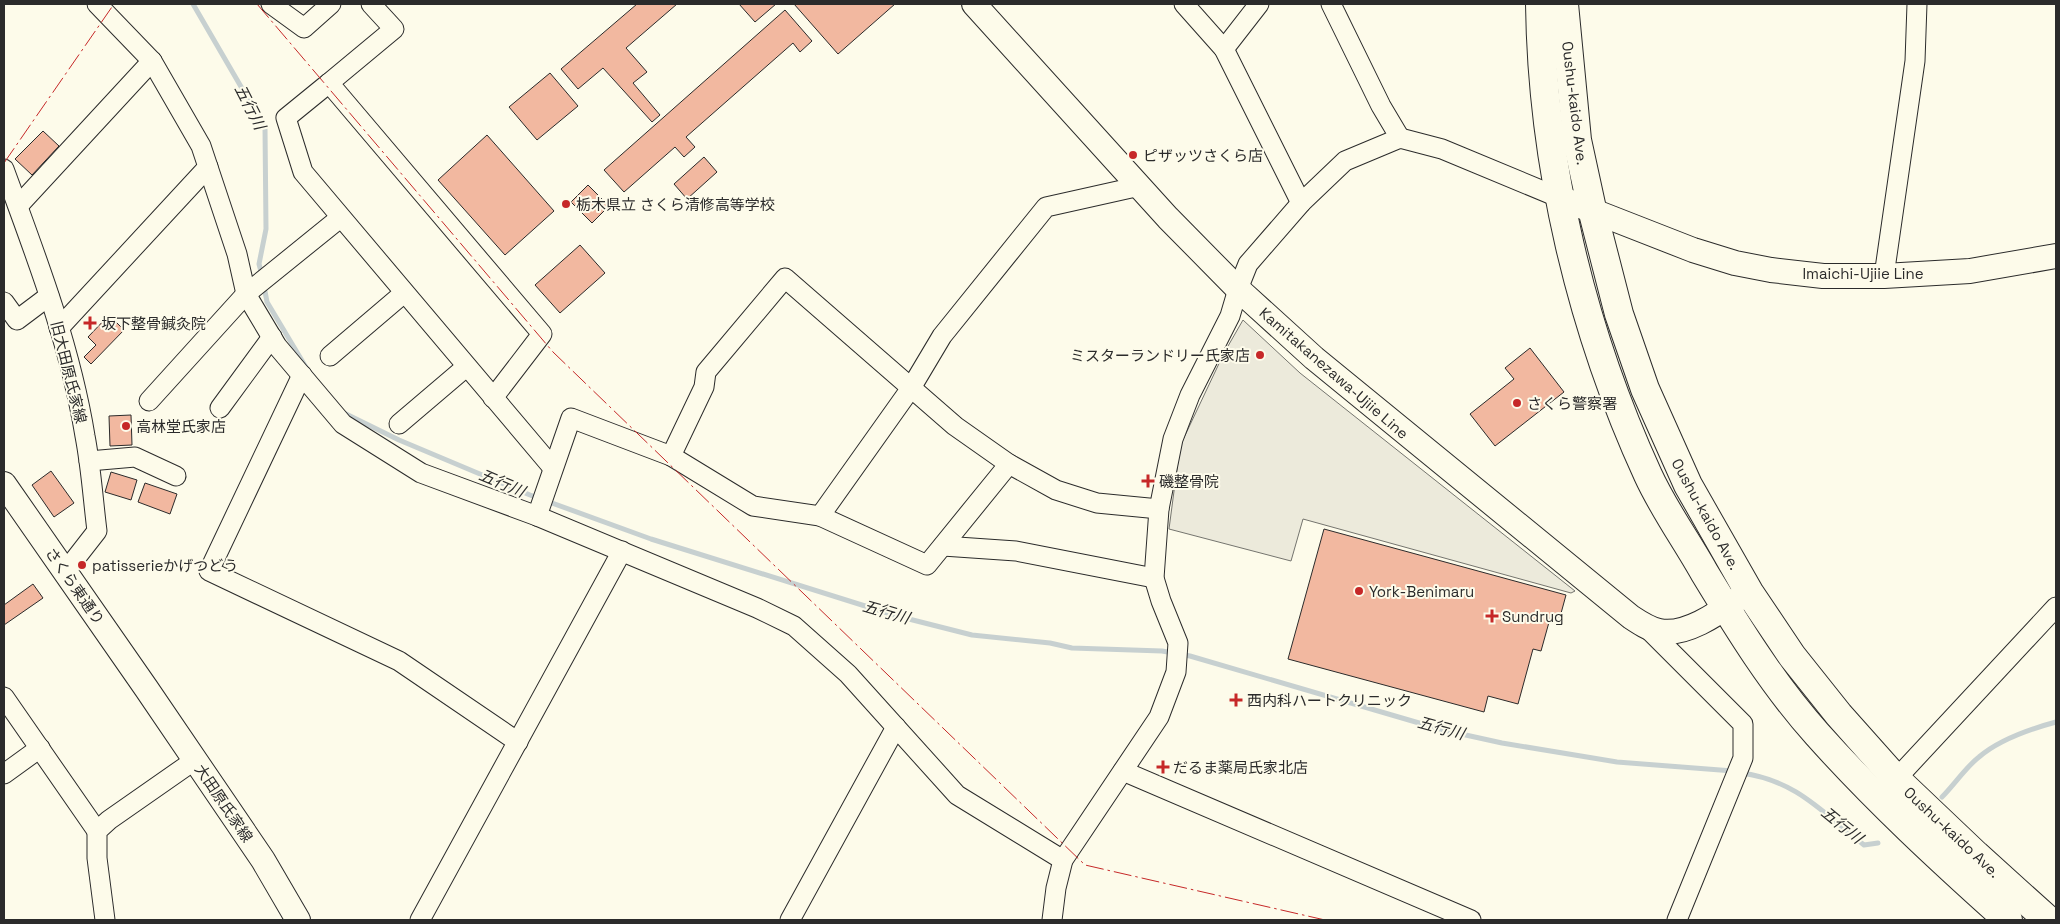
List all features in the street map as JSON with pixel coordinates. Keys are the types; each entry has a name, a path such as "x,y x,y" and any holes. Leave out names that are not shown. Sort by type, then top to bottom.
{"highway":[{"name":"Oushu-kaido Ave.","path":"1540,4 1550,144 1560,198 1589,322 1615,398 1649,478 1726,608 1768,673 1816,733 1950,868 2008,920"},
{"name":"Oushu-kaido Ave.","path":"1564,4 1577,140 1592,209 1619,314 1645,389 1688,485 1749,592 1792,656 1839,716 1896,779 1976,856 2048,920"}],"main road":[{"name":"Kamitakanezawa-Ujiie Line","path":"974,4 1140,186 1238,289 1314,358 1417,444 1631,617 1646,627 1662,632 1679,630 1696,625 1749,592"},
{"name":"Imaichi-Ujiie Line","path":"1560,198 1693,250 1735,263 1771,270 1823,276 1884,276 1970,270 2056,256"},
{"name":"さくら東通り","path":"4,484 146,688"},
{"name":"大田原氏家線","path":"146,688 263,860 298,920"}],"street":[{"path":"97,4 152,62 201,146 237,254 246,294 272,338 343,424 421,474 538,516 757,608 794,626 848,674 957,795 1064,860"},
{"path":"271,4 304,28 330,4"},
{"path":"371,4 394,29 286,118 303,172 553,468"},
{"path":"1184,4 1224,50 1301,203"},
{"path":"1224,50 1259,4"},
{"path":"1331,4 1381,106 1400,138"},
{"path":"1884,276 1915,61 1917,4"},
{"path":"18,206 152,62"},
{"path":"329,83 542,334 493,398"},
{"path":"1052,920 1056,888 1064,860 1159,717 1176,672 1178,642 1154,578 1159,509 1173,439 1190,395 1230,316 1248,264 1301,203 1345,161 1400,138 1442,149 1560,198"},
{"path":"59,328 208,167"},
{"name":"旧大田原氏家線","path":"4,169 59,328 85,435 89,461 97,531 65,572"},
{"path":"820,516 911,388 942,336 1046,206 1140,186"},
{"path":"149,401 246,294 340,218"},
{"path":"671,456 704,387 706,372 785,278 955,426 1009,464 1056,490 1097,503 1159,509"},
{"path":"330,356 404,293"},
{"path":"4,302 17,320 49,296"},
{"path":"220,408 272,338"},
{"path":"398,424 466,367"},
{"path":"302,375 209,572 399,661 518,742"},
{"path":"538,516 571,418 671,456 752,506 820,516 927,565 1009,464"},
{"path":"89,461 135,457 176,476"},
{"path":"943,546 1016,551 1154,578"},
{"path":"420,920 622,552"},
{"path":"1896,779 2056,607"},
{"path":"1646,627 1743,724 1744,758 1677,920"},
{"path":"4,696 97,831 97,858 105,920"},
{"path":"790,920 896,727"},
{"path":"4,774 40,748"},
{"path":"97,831 109,820 195,760"},
{"path":"1123,771 1442,914 1471,920"}],"shaded area":[{"path":"1243,320 1300,373 1575,591 1571,593 1303,519 1291,561 1169,529 1180,446 1224,353"}],"building":[{"path":"637,4 677,4 626,48 647,72 633,83 660,115 652,122 603,68 578,89 561,69"},
{"path":"739,4 776,4 755,22"},
{"path":"794,4 895,4 838,54"},
{"path":"785,10 812,41 800,52 793,43 686,137 695,147 684,157 675,147 624,192 604,170"},
{"path":"550,73 578,106 537,140 509,107"},
{"path":"43,131 59,146 32,175 15,159"},
{"path":"487,135 554,211 505,255 438,180"},
{"path":"704,157 717,172 687,199 674,184"},
{"path":"588,185 609,206 592,223 571,202"},
{"path":"580,245 605,273 560,313 535,285"},
{"path":"109,315 124,330 91,364 84,357 96,345 88,337"},
{"name":"さくら警察署","path":"1530,348 1564,392 1495,446 1470,414 1514,379 1505,368"},
{"path":"131,415 132,445 110,446 109,416"},
{"path":"51,471 74,503 54,517 32,485"},
{"path":"111,472 137,480 131,500 105,492"},
{"path":"145,483 177,494 170,514 138,502"},
{"path":"1324,529 1566,595 1560,617 1551,615 1541,651 1533,649 1518,704 1488,696 1484,712 1288,659"},
{"path":"33,584 43,598 4,625 4,605"}],"waterway":[{"name":"五行川","path":"193,4 265,128 266,229 259,264 262,275"},
{"name":"五行川","path":"264,286 267,302 307,369"},
{"name":"五行川","path":"344,413 399,440 530,495 651,539 897,616 972,635 1050,643 1072,648 1162,651 1190,656 1443,730 1502,743 1617,762 1733,771"},
{"name":"五行川","path":"1942,797 1974,761 1996,745 2016,735 2056,722"},
{"name":"五行川","path":"1741,773 1760,777 1793,790 1822,810 1864,845 1878,843"}],"power":[{"path":"4,163 114,4"},
{"path":"257,4 553,352 1085,865 1325,920"}],"place":[{"name":"ピザッツさくら店","path":"1133,155"},
{"name":"栃木県立 さくら清修高等学校","path":"566,204"},
{"name":"坂下整骨鍼灸院","path":"90,323"},
{"name":"ミスターランドリー氏家店","path":"1260,355"},
{"name":"さくら警察署","path":"1517,403"},
{"name":"高林堂氏家店","path":"126,426"},
{"name":"磯整骨院","path":"1148,481"},
{"name":"patisserieかげつどう","path":"82,565"},
{"name":"York-Benimaru","path":"1359,591"},
{"name":"Sundrug","path":"1492,616"},
{"name":"西内科ハートクリニック","path":"1236,700"},
{"name":"だるま薬局氏家北店","path":"1163,767"}]}
